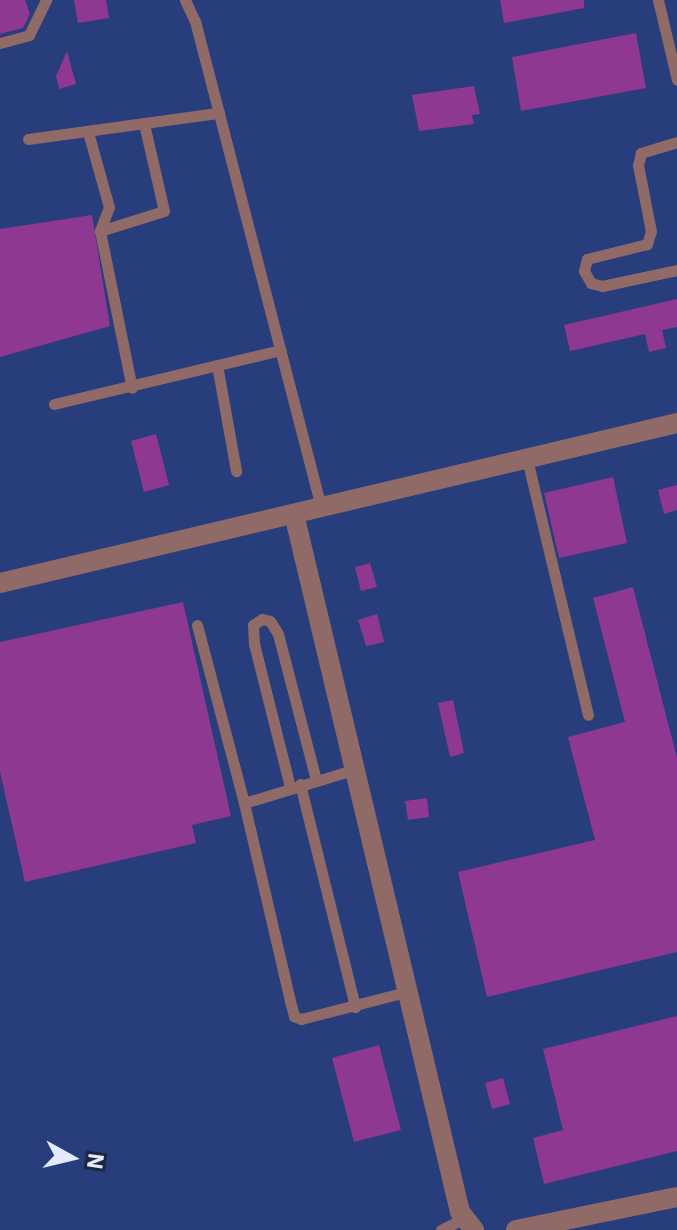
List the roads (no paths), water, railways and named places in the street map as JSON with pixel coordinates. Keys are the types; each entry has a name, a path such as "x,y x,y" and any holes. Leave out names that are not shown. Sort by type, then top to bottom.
{"street":[{"path":"0,583 677,423"},
{"path":"294,514 409,991 470,1224"},
{"path":"516,1230 677,1197"}],"lane":[{"path":"0,43 29,35 43,15 46,0"},
{"path":"185,0 195,21 321,507"},
{"path":"658,0 677,80"},
{"path":"28,139 219,113"},
{"path":"100,231 164,211 144,124"},
{"path":"88,132 109,207 100,231 132,388"},
{"path":"677,142 641,153 638,165 651,231 647,244 587,259 584,271 591,283 602,286 677,270"},
{"path":"54,404 132,388 281,350"},
{"path":"217,365 236,471"},
{"path":"527,459 588,715"},
{"path":"316,780 278,634 270,621 262,619 253,625 254,644 355,1007"},
{"path":"197,625 244,803 294,1016 301,1019 409,991"},
{"path":"244,803 356,769"},
{"path":"441,1230 470,1224"}]}
